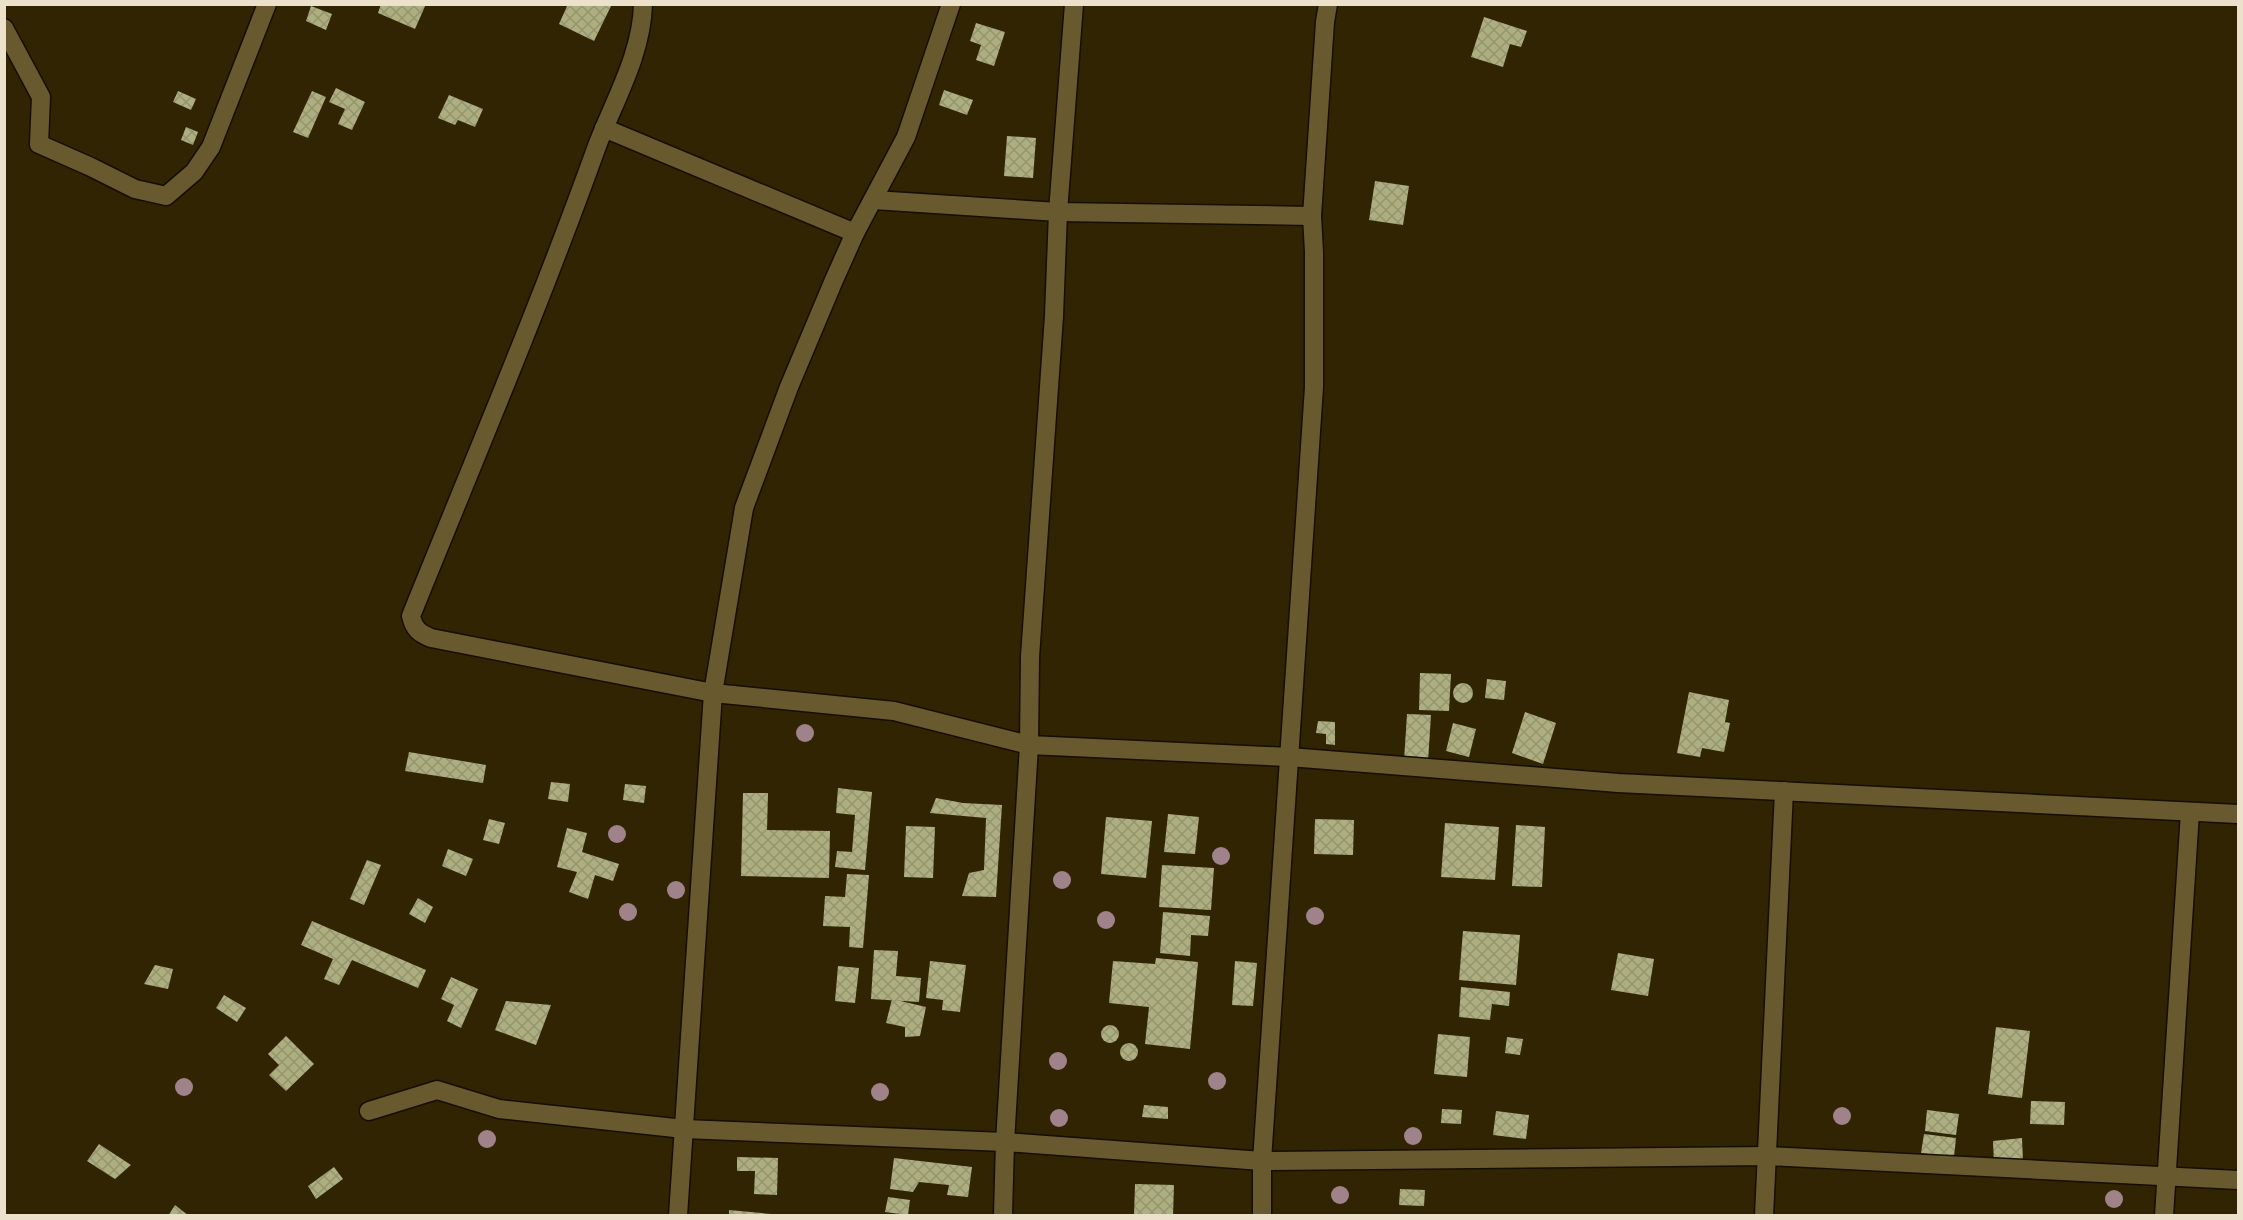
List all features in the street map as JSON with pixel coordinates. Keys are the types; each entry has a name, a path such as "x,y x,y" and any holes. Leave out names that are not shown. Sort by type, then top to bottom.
{"street":[{"path":"4,28 40,97 39,144 91,166 135,189 166,196 194,172 212,147 267,4"},
{"path":"643,4 642,30 630,64 567,229 411,616 413,626 418,632 431,638 713,693 894,711 1029,745 1289,757 1618,783 2238,814"},
{"path":"678,1215 713,693 744,508 789,387 855,233 906,137 951,4"},
{"path":"1004,1215 1005,1142 1029,745 1030,657 1054,316 1058,212 1074,4"},
{"path":"1262,1215 1262,1161 1314,387 1312,216 1328,4"},
{"path":"604,128 855,233"},
{"path":"874,200 1058,212 1312,216"},
{"path":"1764,1215 1784,791"},
{"path":"2164,1215 2190,812"},
{"path":"369,1111 437,1090 500,1109 684,1129 1005,1142 1262,1161 1767,1155 2238,1180"}],"building":[{"path":"381,4 426,4 415,29 378,13"},
{"path":"568,4 612,4 594,41 559,24"},
{"path":"311,6 332,14 326,30 306,21"},
{"path":"1484,17 1527,31 1521,47 1510,44 1503,67 1471,57"},
{"path":"976,23 1005,32 994,66 976,60 981,45 970,41"},
{"path":"336,88 365,102 352,130 338,124 345,109 329,102"},
{"path":"944,90 973,100 967,115 939,105"},
{"path":"178,91 196,99 191,110 173,102"},
{"path":"312,91 326,97 308,138 293,132"},
{"path":"449,95 483,109 475,127 458,120 455,125 438,118"},
{"path":"186,127 198,132 193,145 181,140"},
{"path":"1007,136 1036,138 1033,178 1004,176"},
{"path":"1375,181 1409,186 1403,225 1369,220"},
{"path":"1420,673 1451,674 1449,711 1419,710"},
{"path":"1487,679 1506,681 1504,700 1485,698"},
{"path":"1463,683 1470,686 1473,693 1470,700 1463,703 1456,700 1453,693 1456,686"},
{"path":"1689,692 1729,700 1725,722 1730,723 1724,752 1702,748 1700,757 1677,753"},
{"path":"1525,712 1556,723 1543,764 1512,753"},
{"path":"1407,714 1431,715 1428,762 1404,761"},
{"path":"1318,721 1335,722 1335,745 1326,744 1326,734 1316,733"},
{"path":"1453,723 1476,729 1469,757 1446,751"},
{"path":"409,752 486,765 483,783 405,771"},
{"path":"551,782 570,784 568,802 548,799"},
{"path":"625,784 646,786 644,803 623,800"},
{"path":"838,788 872,792 865,870 835,867 837,851 852,852 855,815 836,813"},
{"path":"743,793 768,793 767,830 830,831 829,878 741,876"},
{"path":"936,798 963,803 1002,805 996,897 962,896 969,873 984,870 986,818 930,813"},
{"path":"1168,814 1199,817 1195,854 1164,852"},
{"path":"1106,817 1152,821 1146,878 1101,874"},
{"path":"489,819 505,823 499,844 483,840"},
{"path":"1315,819 1354,820 1353,855 1314,854"},
{"path":"1445,823 1499,827 1495,880 1441,877"},
{"path":"1516,825 1545,827 1542,887 1512,886"},
{"path":"906,826 935,827 933,878 904,877"},
{"path":"567,828 587,833 582,852 619,864 613,881 595,875 588,899 569,892 577,872 557,867"},
{"path":"448,849 473,859 466,876 442,866"},
{"path":"367,860 381,865 364,905 350,899"},
{"path":"1162,865 1214,868 1211,910 1159,907"},
{"path":"847,874 869,875 863,948 849,947 850,927 823,926 825,896 845,897"},
{"path":"418,898 433,907 425,923 409,914"},
{"path":"1163,912 1210,916 1208,936 1191,935 1190,956 1160,953"},
{"path":"312,921 426,970 418,988 352,960 339,985 324,979 333,959 301,945"},
{"path":"1463,931 1520,935 1516,985 1459,980"},
{"path":"874,950 898,951 896,976 921,978 919,1002 871,999"},
{"path":"1618,953 1654,959 1648,996 1611,990"},
{"path":"1156,958 1198,962 1190,1049 1145,1044 1149,1007 1109,1003 1113,961 1155,964"},
{"path":"930,961 966,965 960,1012 942,1010 943,1000 926,998"},
{"path":"1235,961 1257,963 1253,1006 1232,1005"},
{"path":"155,965 173,969 168,989 144,984"},
{"path":"838,966 859,968 855,1003 835,1001"},
{"path":"451,977 478,989 461,1028 447,1021 454,1005 441,999"},
{"path":"1461,987 1510,992 1509,1006 1492,1004 1490,1020 1459,1017"},
{"path":"224,995 246,1008 237,1022 216,1008"},
{"path":"892,999 926,1007 920,1036 905,1037 905,1027 886,1023"},
{"path":"506,1001 551,1005 536,1045 495,1030"},
{"path":"1110,1025 1116,1028 1119,1034 1116,1040 1110,1043 1104,1040 1101,1034 1104,1028"},
{"path":"1996,1027 2030,1031 2022,1098 1988,1094"},
{"path":"1438,1034 1470,1037 1467,1077 1434,1074"},
{"path":"286,1036 314,1064 286,1091 269,1075 279,1065 268,1054"},
{"path":"1507,1037 1523,1039 1520,1055 1505,1053"},
{"path":"1125,1043 1133,1043 1138,1048 1136,1059 1125,1061 1120,1056 1120,1048"},
{"path":"2031,1101 2065,1102 2064,1125 2030,1124"},
{"path":"1144,1105 1168,1107 1168,1119 1142,1117"},
{"path":"1442,1109 1462,1110 1461,1124 1441,1123"},
{"path":"1927,1110 1959,1114 1956,1135 1925,1131"},
{"path":"1496,1111 1529,1115 1526,1139 1493,1135"},
{"path":"1924,1134 1956,1138 1954,1157 1921,1153"},
{"path":"2022,1138 2023,1162 1994,1164 1993,1141"},
{"path":"99,1144 131,1165 115,1179 87,1161"},
{"path":"737,1157 778,1158 777,1195 754,1194 755,1171 737,1171"},
{"path":"894,1158 972,1167 968,1197 947,1195 949,1185 919,1182 913,1192 890,1189"},
{"path":"334,1167 343,1179 316,1199 308,1186"},
{"path":"1135,1184 1174,1185 1173,1216 1134,1216"},
{"path":"1400,1189 1425,1190 1424,1206 1399,1205"},
{"path":"888,1197 910,1200 908,1215 885,1212"},
{"path":"175,1205 189,1216 168,1216"},
{"path":"729,1210 771,1214 771,1216 729,1216"}]}
